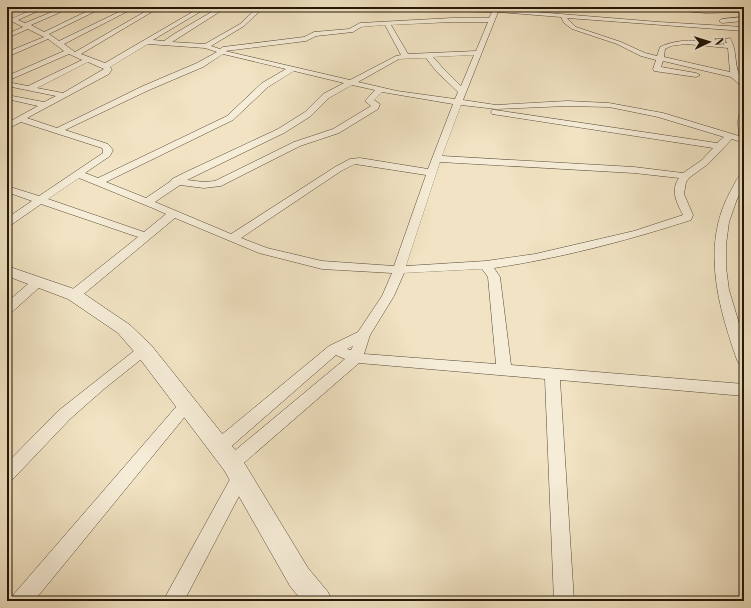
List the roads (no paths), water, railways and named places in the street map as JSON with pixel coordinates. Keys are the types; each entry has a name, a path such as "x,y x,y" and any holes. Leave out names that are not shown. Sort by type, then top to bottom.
{"street":[{"path":"9,17 20,7"},
{"path":"9,17 44,7"},
{"path":"7,36 69,7"},
{"path":"49,37 101,7"},
{"path":"7,55 119,7"},
{"path":"7,48 49,37 133,7"},
{"path":"7,79 72,52 156,7"},
{"path":"106,66 205,7"},
{"path":"165,44 176,35 224,7"},
{"path":"206,46 242,25 261,7"},
{"path":"340,7 497,9 659,24 731,46"},
{"path":"515,7 689,21 744,19"},
{"path":"659,7 706,11 744,10"},
{"path":"173,601 236,470 356,358 363,335 388,296 399,270 436,159 477,53 497,9"},
{"path":"564,16 566,22 574,28 619,42 643,55 660,59"},
{"path":"9,17 49,37 87,60 98,61 106,66"},
{"path":"56,131 146,88 200,66 220,51 275,41 306,39 314,34 348,31 360,25 452,20 491,20"},
{"path":"387,24 405,56"},
{"path":"659,24 661,32"},
{"path":"723,28 731,46 737,76 744,88"},
{"path":"744,29 723,28 664,42 658,69 737,76 744,72"},
{"path":"147,42 206,46 220,51 351,83 457,105 719,146"},
{"path":"147,202 176,181 281,131 308,114 326,96 395,59 405,56 477,53"},
{"path":"428,55 439,69 462,91"},
{"path":"30,88 87,60"},
{"path":"7,126 106,72 108,69 106,66"},
{"path":"98,182 230,118 265,85 292,69"},
{"path":"7,84 64,95"},
{"path":"176,181 204,185 217,184 292,146 336,131 375,107 376,104 369,101 381,89"},
{"path":"7,97 45,105"},
{"path":"457,105 496,107 577,103 609,105 650,112 744,140 742,122 744,110"},
{"path":"7,223 107,154 108,148 20,119"},
{"path":"78,174 263,251 322,265 399,270 486,265 542,257 637,234 687,218 688,215 680,194 681,182 685,176 705,162 730,136"},
{"path":"436,159 627,169 685,176"},
{"path":"232,239 338,169 353,161 432,174"},
{"path":"744,176 733,193 725,212 720,235 719,262 723,292 732,328 744,360"},
{"path":"7,189 146,236"},
{"path":"74,295 174,213"},
{"path":"486,265 494,277 504,370"},
{"path":"7,271 74,295 124,329 144,350 220,446 236,470 299,577 319,601"},
{"path":"7,309 38,282"},
{"path":"220,446 334,349 363,335"},
{"path":"334,349 356,358 744,390"},
{"path":"7,474 64,415 99,385 144,350"},
{"path":"552,374 564,601"},
{"path":"21,601 187,404"}]}
